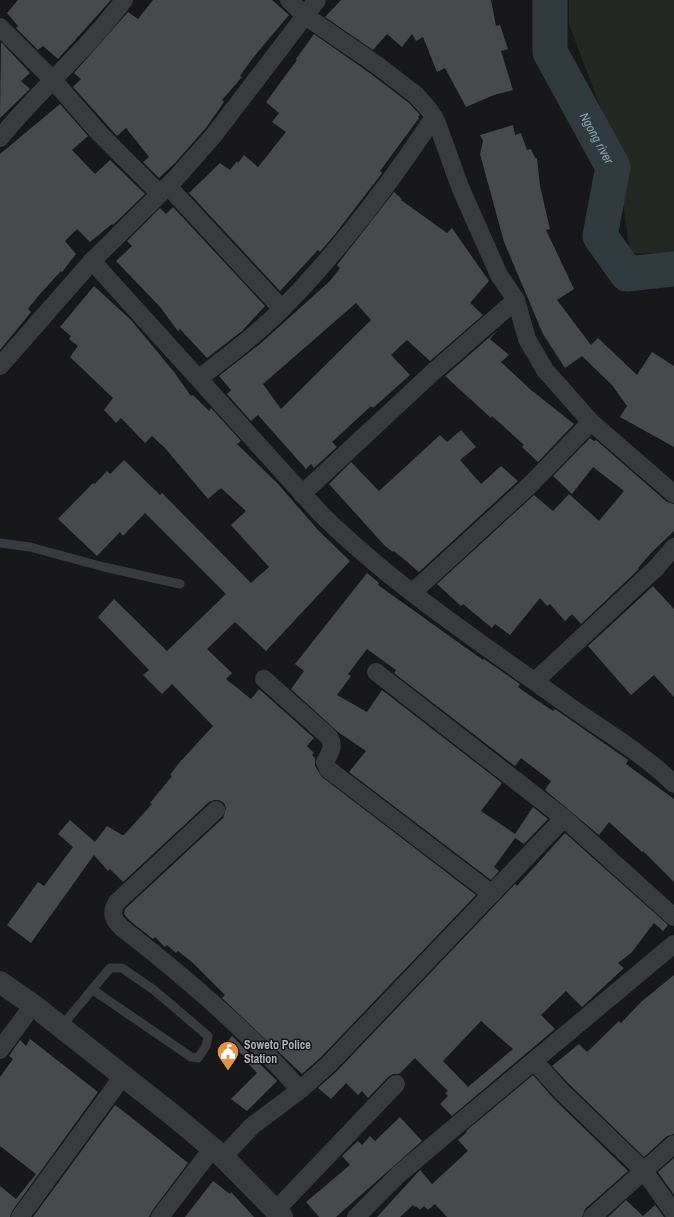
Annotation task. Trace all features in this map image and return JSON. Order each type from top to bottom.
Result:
[{"type":"street","points":[[0,138],[89,43],[124,0]]},
{"type":"street","points":[[289,0],[304,15],[377,65],[416,95],[434,117],[460,187],[499,275],[516,300],[527,339],[535,354],[549,374],[590,422],[674,494]]},
{"type":"street","points":[[0,366],[92,261],[164,190],[214,135],[304,15],[317,0]]},
{"type":"street","points":[[0,27],[53,80],[95,129],[164,190],[282,309]]},
{"type":"street","points":[[199,378],[243,344],[282,309],[329,259],[366,214],[398,171],[434,117]]},
{"type":"street","points":[[92,261],[302,494],[354,546],[413,592],[535,681],[671,776]]},
{"type":"street","points":[[302,494],[432,373],[516,300]]},
{"type":"street","points":[[413,592],[533,482],[590,422]]},
{"type":"street","points":[[535,681],[588,634],[656,568],[674,547]]},
{"type":"street","points":[[376,672],[564,818],[674,917]]},
{"type":"street","points":[[264,679],[329,737],[332,743],[332,749],[325,762],[328,769],[492,894]]},
{"type":"street","points":[[216,810],[117,902],[113,908],[112,915],[115,922],[186,980],[268,1056],[300,1090]]},
{"type":"street","points":[[160,1217],[217,1153],[300,1090],[329,1064],[564,818]]},
{"type":"street","points":[[356,1217],[399,1174],[674,944]]},
{"type":"street","points":[[0,982],[33,1005],[174,1116],[217,1153],[279,1214],[396,1084]]},
{"type":"street","points":[[0,1050],[33,1005]]},
{"type":"street","points":[[534,1061],[561,1092],[644,1171],[674,1213]]},
{"type":"street","points":[[20,1217],[123,1076]]},
{"type":"street","points":[[592,1217],[674,1144]]},
{"type":"lane","points":[[0,543],[30,547],[104,567],[180,584]]},
{"type":"lane","points":[[61,1027],[110,968],[122,968],[154,990],[208,1036],[206,1046],[198,1058],[191,1058],[93,990]]},
{"type":"shaded area","points":[[569,0],[674,0],[674,254],[630,253],[615,146],[569,24]]},
{"type":"building","points":[[18,0],[111,0],[58,59],[43,46],[38,50],[16,28],[18,26],[7,13]]},
{"type":"building","points":[[153,0],[272,0],[289,15],[252,59],[240,76],[242,77],[222,100],[224,102],[205,129],[175,163],[159,178],[143,162],[149,157],[126,128],[117,136],[73,87],[81,79],[74,73],[128,12],[138,19]]},
{"type":"building","points":[[341,0],[491,0],[496,26],[500,25],[508,49],[501,51],[513,90],[494,95],[466,107],[445,68],[437,72],[423,37],[416,41],[412,34],[402,47],[387,34],[373,50],[325,17]]},
{"type":"building","points":[[314,34],[409,103],[420,115],[380,171],[382,173],[336,233],[320,252],[318,250],[280,291],[189,193],[220,163],[230,170],[244,155],[258,167],[286,132],[272,122],[279,113],[266,102]]},
{"type":"building","points":[[1,42],[30,73],[21,81],[30,89],[0,118]]},
{"type":"building","points":[[60,104],[88,136],[72,150],[95,174],[110,160],[145,194],[113,225],[112,224],[90,242],[77,229],[65,241],[76,254],[62,272],[61,271],[39,295],[28,309],[31,312],[0,350],[0,154]]},
{"type":"building","points":[[513,125],[515,135],[521,133],[527,150],[531,149],[535,158],[537,158],[540,186],[550,229],[546,230],[574,289],[557,300],[591,345],[598,338],[637,375],[652,352],[674,366],[674,447],[620,417],[627,406],[612,385],[582,356],[565,368],[543,334],[504,242],[480,154],[483,141],[480,135]]},
{"type":"building","points":[[394,192],[402,199],[401,200],[447,233],[452,228],[489,281],[470,303],[483,315],[430,361],[407,340],[391,355],[410,375],[373,408],[371,406],[332,442],[337,447],[314,468],[311,464],[306,469],[258,415],[251,421],[227,394],[231,390],[219,376],[260,344],[330,281],[340,268],[337,265]],"holes":[[[356,303],[371,320],[281,409],[263,384]]]},
{"type":"building","points":[[173,207],[265,306],[242,331],[207,358],[180,329],[178,331],[160,307],[116,261],[132,246],[127,241],[160,208],[166,214]]},
{"type":"building","points":[[94,286],[131,320],[174,372],[191,396],[193,395],[209,411],[211,408],[241,441],[237,444],[278,484],[318,530],[350,561],[266,651],[235,622],[207,649],[232,673],[226,679],[251,699],[259,689],[314,738],[307,746],[314,753],[312,755],[315,758],[315,766],[322,777],[476,895],[322,1056],[302,1074],[222,998],[225,995],[193,963],[178,951],[176,953],[167,945],[165,947],[155,937],[153,939],[129,920],[124,914],[125,909],[223,818],[226,808],[224,803],[219,800],[209,802],[123,882],[110,869],[108,871],[94,855],[31,943],[7,925],[38,882],[44,886],[73,847],[58,834],[70,820],[95,842],[107,826],[124,835],[152,804],[150,803],[172,776],[170,775],[179,763],[213,726],[172,684],[162,694],[143,675],[149,670],[98,617],[114,599],[167,651],[226,594],[145,513],[123,536],[120,532],[97,556],[58,519],[93,483],[95,484],[107,471],[110,474],[124,460],[160,495],[162,493],[251,583],[269,567],[231,525],[246,511],[221,488],[208,499],[165,448],[152,436],[145,443],[121,418],[116,423],[104,410],[113,398],[70,357],[78,346],[69,339],[71,336],[60,327]]},
{"type":"building","points":[[498,330],[490,339],[509,355],[501,362],[531,390],[574,424],[538,462],[522,447],[524,445],[492,416],[491,418],[445,376]]},
{"type":"building","points":[[461,430],[476,447],[460,460],[481,484],[501,466],[518,481],[419,572],[394,551],[393,552],[385,546],[329,484],[351,462],[379,491],[440,435],[447,442]]},
{"type":"building","points":[[590,438],[594,441],[596,440],[667,502],[674,504],[674,531],[652,552],[638,568],[639,569],[581,624],[572,614],[565,621],[550,604],[547,606],[540,598],[510,635],[495,624],[492,628],[463,604],[461,606],[437,584],[534,495],[553,511],[569,494],[599,521],[624,491],[593,467],[572,494],[553,476]]},
{"type":"building","points":[[367,573],[379,583],[378,585],[483,660],[484,659],[520,684],[518,687],[553,711],[555,709],[628,760],[626,764],[674,799],[674,882],[643,851],[642,852],[609,822],[599,835],[545,790],[551,781],[521,758],[515,766],[394,673],[396,670],[367,649],[348,674],[351,676],[337,695],[367,712],[382,690],[502,783],[481,811],[515,834],[533,807],[548,819],[524,844],[515,838],[494,867],[499,871],[491,880],[349,772],[366,751],[338,732],[291,689],[304,671],[295,664]]},
{"type":"building","points":[[653,586],[674,609],[674,697],[654,675],[631,695],[588,646]]},
{"type":"building","points":[[565,833],[668,925],[663,931],[654,923],[631,953],[618,963],[624,968],[582,1007],[566,991],[541,1015],[555,1029],[452,1116],[440,1104],[448,1096],[445,1093],[448,1091],[415,1058],[399,1074],[393,1074],[388,1077],[368,1098],[362,1091],[358,1095],[346,1083],[331,1099],[318,1088],[337,1071],[515,884],[517,886]],"holes":[[[481,1021],[513,1049],[468,1087],[443,1061]]]},
{"type":"building","points":[[674,975],[674,1134],[667,1136],[644,1157],[552,1066],[579,1044],[587,1052],[619,1021],[621,1023],[641,1002]]},
{"type":"building","points":[[232,1036],[277,1081],[247,1111],[231,1099],[257,1073],[246,1061],[244,1056],[232,1047],[228,1041]]},
{"type":"building","points":[[30,1039],[98,1092],[12,1211],[10,1217],[0,1217],[0,1186],[16,1199],[36,1174],[0,1146],[0,1077],[13,1059],[9,1056],[20,1040],[26,1046]]},
{"type":"building","points":[[533,1075],[554,1099],[628,1171],[585,1209],[582,1217],[447,1217],[435,1204],[428,1210],[424,1206],[420,1210],[413,1205],[400,1217],[377,1217],[420,1170],[432,1184],[468,1151],[458,1140],[467,1132],[466,1131]]},
{"type":"building","points":[[115,1105],[188,1163],[149,1217],[33,1217]]},
{"type":"building","points":[[400,1117],[422,1141],[336,1217],[319,1217],[306,1202],[350,1165],[342,1156],[358,1141],[362,1145],[370,1136],[375,1141]]},
{"type":"building","points":[[674,1158],[674,1195],[658,1172]]},
{"type":"building","points":[[213,1181],[230,1194],[231,1192],[254,1217],[185,1217]]},
{"type":"building","points":[[626,1200],[643,1216],[655,1205],[664,1217],[608,1217]]},
{"type":"waterway","name":"Ngong river","points":[[550,0],[550,52],[613,167],[600,236],[627,274],[674,269]]},
{"type":"place","name":"Soweto Police Station","points":[[228,1072]]}]
